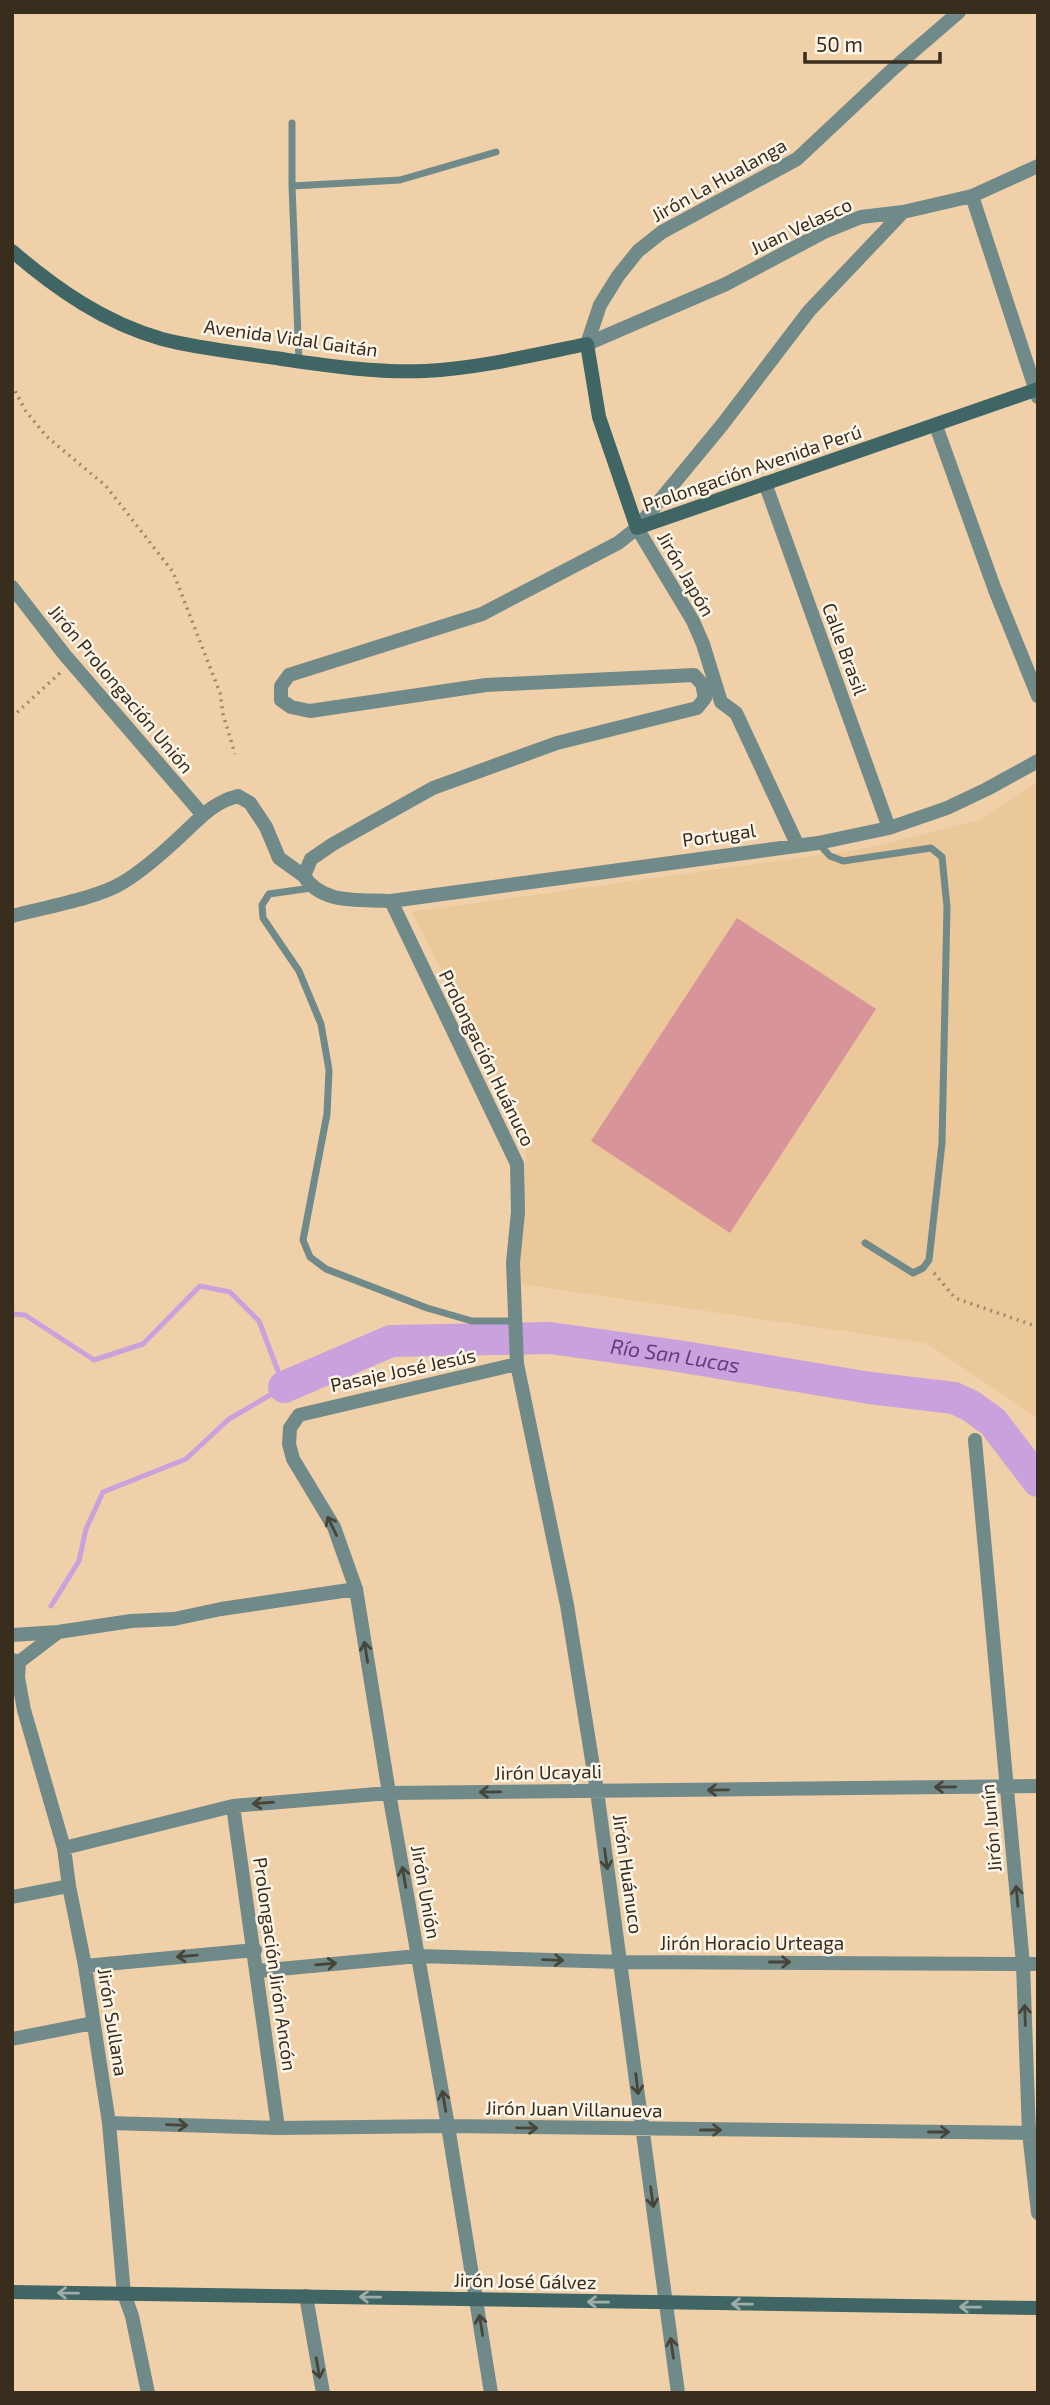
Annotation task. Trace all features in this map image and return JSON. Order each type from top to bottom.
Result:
[{"type":"street","name":"Jirón La Hualanga","points":[[587,344],[600,305],[638,251],[662,232],[797,159],[894,68],[959,12]]},
{"type":"street","name":"Juan Velasco","points":[[587,344],[726,284],[824,232],[861,217],[903,212],[972,196],[1038,166]]},
{"type":"street","points":[[972,196],[1037,392]]},
{"type":"street","points":[[636,528],[722,425],[809,311],[903,212]]},
{"type":"street","name":"Avenida Vidal Gaitán","points":[[12,251],[64,293],[104,316],[150,334],[354,370],[424,371],[496,364],[587,344]]},
{"type":"street","name":"Jirón Japón","points":[[587,344],[599,417],[636,528],[692,621],[703,644],[721,702],[736,713],[797,844]]},
{"type":"street","name":"Prolongación Avenida Perú","points":[[705,698],[702,684],[694,675],[486,685],[310,711],[292,707],[281,700],[281,686],[289,675],[482,614],[618,543],[636,528],[1037,392]]},
{"type":"street","points":[[936,426],[995,590],[1038,696]]},
{"type":"street","name":"Calle Brasil","points":[[765,483],[889,828]]},
{"type":"street","name":"Jirón Prolongación Unión","points":[[12,587],[72,662],[202,814]]},
{"type":"street","points":[[308,882],[311,859],[433,788],[557,743],[696,708],[705,698],[721,702]]},
{"type":"street","name":"Portugal","points":[[308,882],[332,898],[391,901],[818,843],[889,828],[947,808],[1038,761]]},
{"type":"street","points":[[12,916],[119,885],[186,832],[202,814],[223,800],[238,796],[250,803],[266,827],[279,858],[308,882]]},
{"type":"street","name":"Prolongación Huánuco","points":[[391,901],[517,1164],[518,1212],[513,1263],[517,1359]]},
{"type":"street","name":"Pasaje José Jesús","points":[[299,1415],[517,1359]]},
{"type":"street","name":"Jirón Huánuco","points":[[517,1359],[567,1605],[597,1791],[678,2393]]},
{"type":"street","name":"Jirón Unión","points":[[299,1415],[290,1428],[289,1444],[293,1459],[334,1527],[356,1589],[491,2393]]},
{"type":"street","name":"Jirón Junín","points":[[975,1440],[1006,1786],[1030,1964],[1033,2133],[1038,2213]]},
{"type":"street","points":[[12,1635],[58,1632],[131,1621],[174,1619],[356,1589]]},
{"type":"street","name":"Jirón Sullana","points":[[58,1632],[15,1661],[24,1710],[64,1848],[109,2123],[124,2294],[132,2316],[148,2393]]},
{"type":"street","name":"Jirón Ucayali","points":[[64,1848],[233,1806],[389,1793],[1038,1786]]},
{"type":"street","name":"Prolongación Jirón Ancón","points":[[233,1806],[278,2128]]},
{"type":"street","points":[[12,1897],[69,1886]]},
{"type":"street","points":[[85,1966],[255,1950]]},
{"type":"street","name":"Jirón Horacio Urteaga","points":[[258,1971],[418,1956],[621,1962],[1030,1964]]},
{"type":"street","points":[[12,2039],[93,2022]]},
{"type":"street","name":"Jirón Juan Villanueva","points":[[109,2123],[278,2128],[448,2126],[1033,2133]]},
{"type":"street","name":"Jirón José Gálvez","points":[[12,2292],[1038,2308]]},
{"type":"street","points":[[306,2295],[323,2393]]},
{"type":"lane","points":[[292,123],[299,361]]},
{"type":"lane","points":[[292,186],[400,180],[496,152]]},
{"type":"lane","points":[[818,843],[830,856],[843,862],[931,848],[942,858],[947,906],[942,1143],[929,1260],[923,1268],[913,1273],[865,1242]]},
{"type":"lane","points":[[308,882],[269,894],[262,905],[263,918],[299,971],[321,1024],[329,1070],[327,1114],[303,1240],[310,1257],[326,1269],[427,1308],[472,1321],[514,1326]]},
{"type":"path","points":[[12,385],[25,410],[46,436],[106,486],[173,572],[220,693],[223,714],[235,754]]},
{"type":"path","points":[[12,717],[72,662]]},
{"type":"path","points":[[929,1260],[935,1277],[955,1298],[1038,1327]]},
{"type":"shaded area","points":[[1038,782],[1038,1418],[926,1343],[519,1284],[527,1135],[412,912],[869,848],[982,819]]},
{"type":"shaded area","points":[[737,918],[876,1009],[730,1233],[591,1141]]},
{"type":"waterway","points":[[12,1314],[25,1315],[94,1360],[143,1344],[200,1286],[230,1292],[259,1321],[284,1387],[229,1419],[186,1459],[103,1492],[86,1529],[79,1561],[51,1606]]},
{"type":"waterway","name":"Río San Lucas","points":[[284,1387],[391,1341],[550,1338],[870,1388],[954,1398],[993,1422],[1038,1481]]}]
